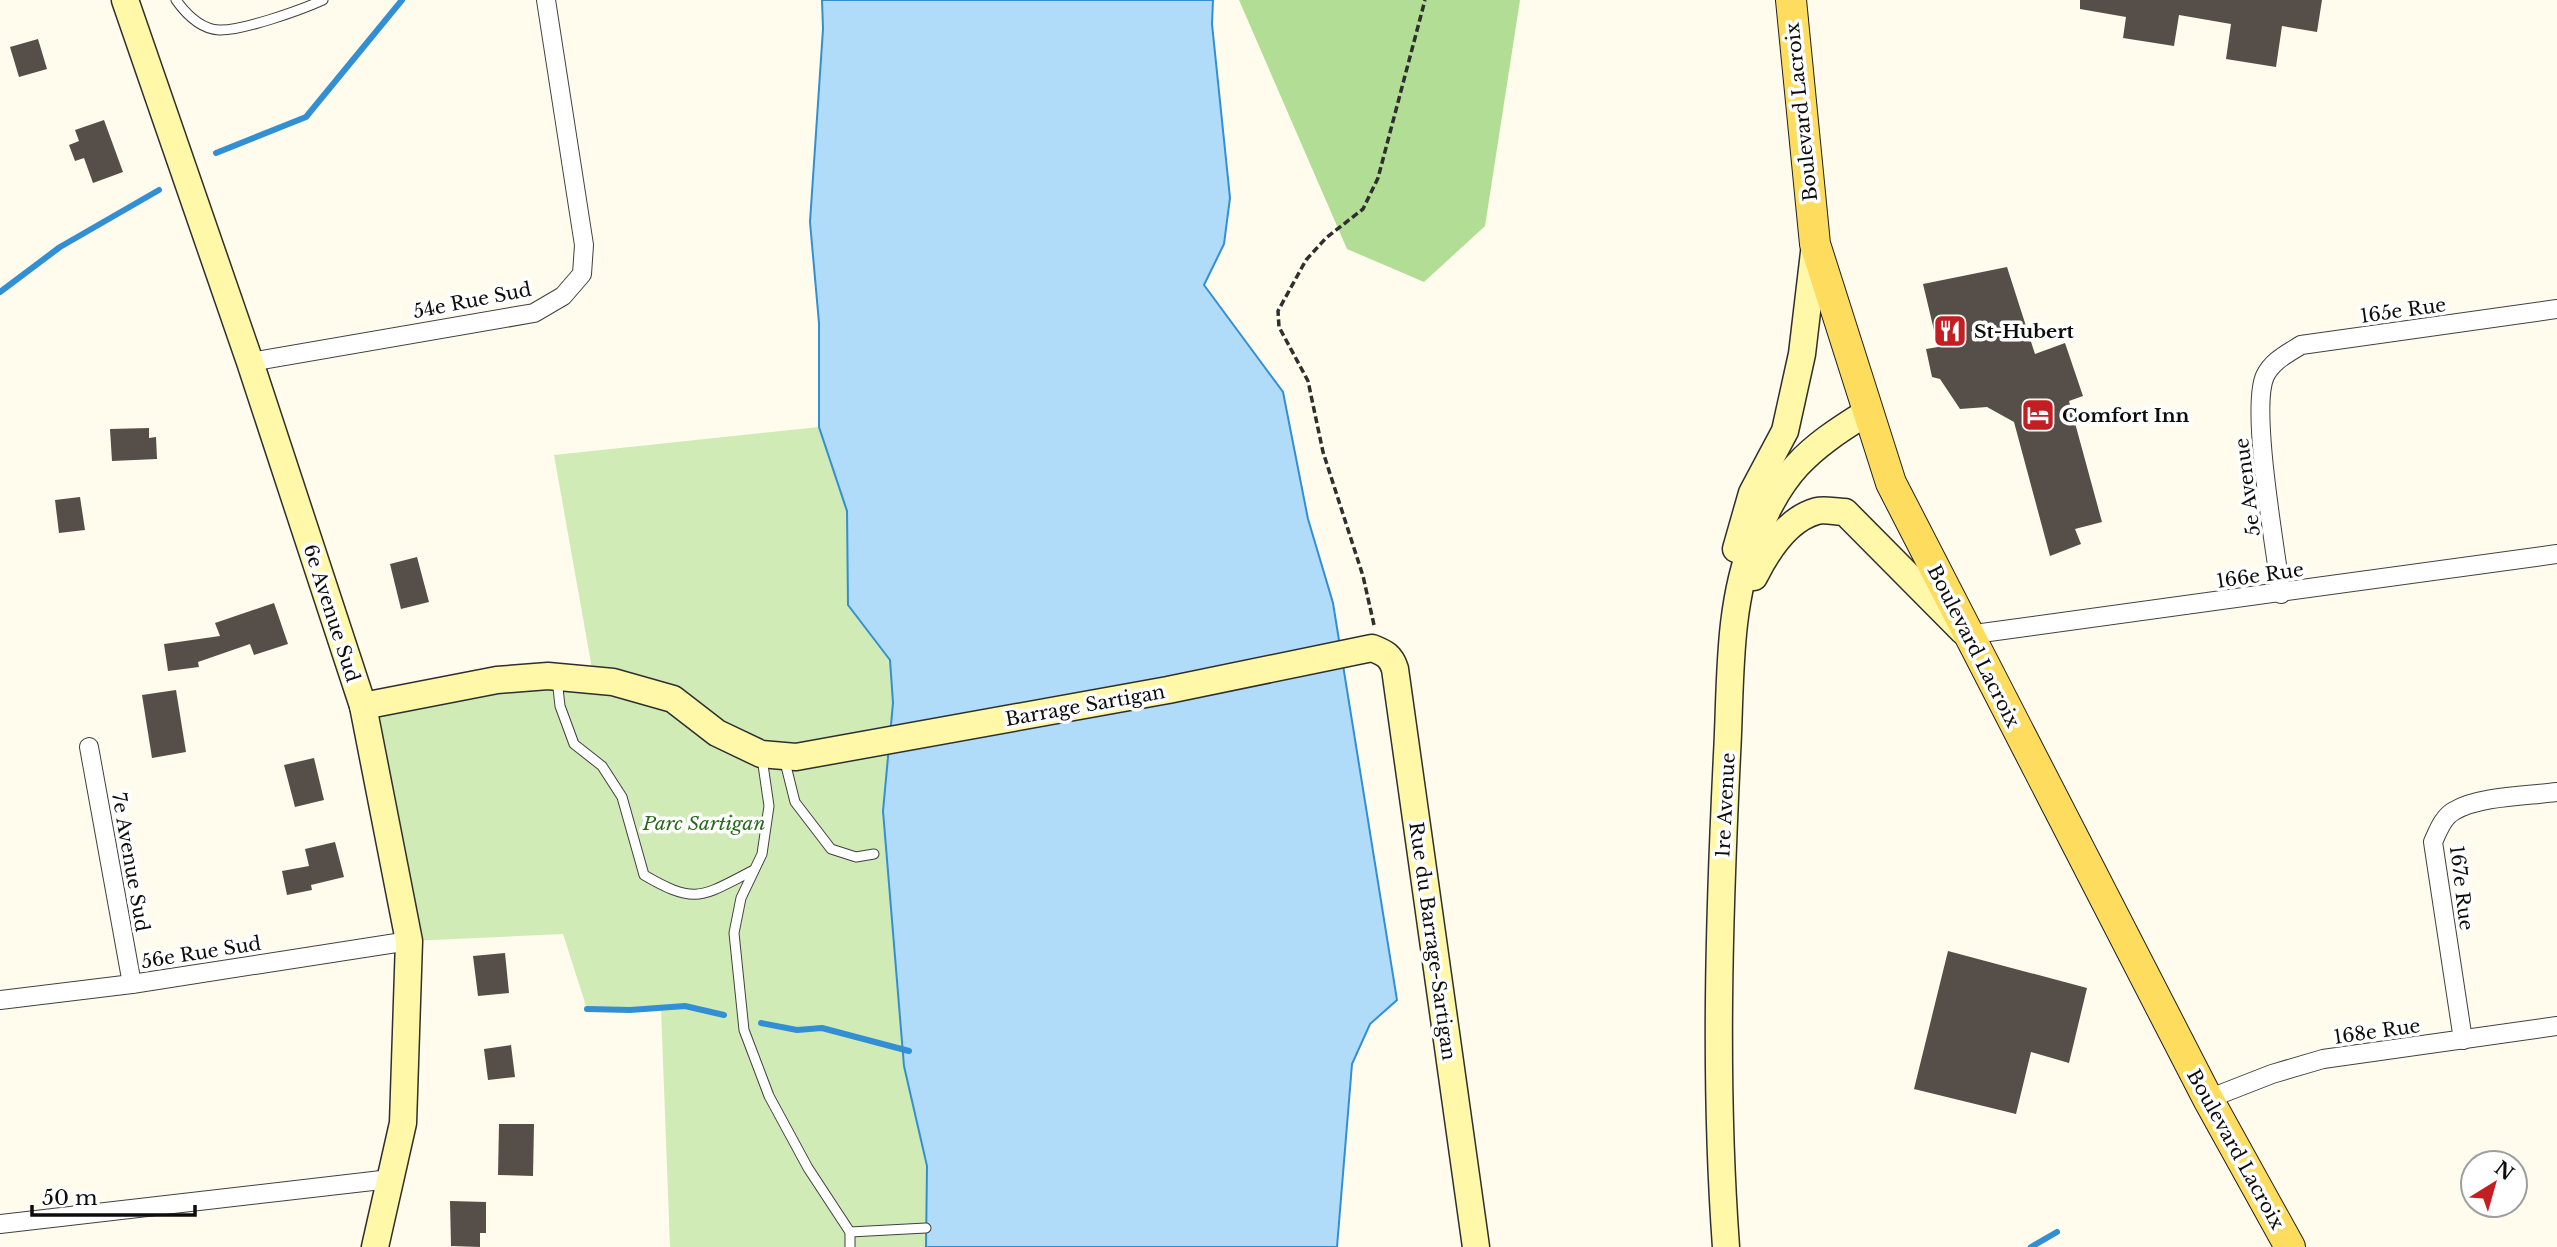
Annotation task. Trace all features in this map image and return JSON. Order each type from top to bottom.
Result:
[{"type":"main road","name":"6e Avenue Sud","points":[[125,0],[250,362],[363,706],[409,941],[403,1123],[375,1247]]},
{"type":"main road","name":"Boulevard Lacroix","points":[[1791,0],[1815,244],[1866,413],[1891,483],[2208,1100],[2290,1247]]},
{"type":"main road","points":[[1734,617],[1733,557],[1752,493],[1785,431],[1802,354],[1815,244]]},
{"type":"main road","name":"1re Avenue","points":[[1726,1247],[1719,1097],[1721,877],[1734,617],[1753,542],[1778,488],[1799,459],[1866,413]]},
{"type":"main road","points":[[1734,617],[1766,552],[1798,518],[1820,510],[1845,512],[1968,635]]},
{"type":"main road","name":"Barrage Sartigan","points":[[780,756],[1168,690],[1376,650]]},
{"type":"main road","name":"Rue du Barrage-Sartigan","points":[[1376,650],[1392,658],[1395,669],[1476,1247]]},
{"type":"main road","points":[[363,706],[498,680],[557,677],[613,682],[673,699],[717,733],[780,756]]},
{"type":"street","name":"54e Rue Sud","points":[[250,362],[534,313],[563,296],[583,274],[584,245],[546,0]]},
{"type":"street","name":"165e Rue","points":[[2266,375],[2278,359],[2301,345],[2557,309]]},
{"type":"street","name":"5e Avenue","points":[[2266,375],[2260,393],[2260,414],[2281,594]]},
{"type":"street","name":"166e Rue","points":[[1968,635],[2557,554]]},
{"type":"street","name":"7e Avenue Sud","points":[[89,747],[132,984]]},
{"type":"street","name":"167e Rue","points":[[2463,1040],[2433,842],[2440,825],[2453,811],[2473,803],[2557,792]]},
{"type":"street","name":"56e Rue Sud","points":[[0,1000],[132,984],[409,941]]},
{"type":"street","name":"168e Rue","points":[[2208,1100],[2272,1074],[2323,1059],[2557,1026]]},
{"type":"street","points":[[0,1224],[390,1179]]},
{"type":"lane","points":[[176,0],[194,22],[219,30],[293,12],[323,0]]},
{"type":"lane","points":[[557,677],[560,706],[574,744],[603,766],[622,797],[644,875],[677,894],[707,893],[755,869]]},
{"type":"lane","points":[[780,756],[795,802],[831,849],[856,857],[874,854]]},
{"type":"lane","points":[[780,756],[762,854],[741,898],[734,933],[744,1030],[769,1096],[808,1168],[850,1231],[850,1247]]},
{"type":"lane","points":[[850,1231],[926,1228]]},
{"type":"path","points":[[1376,650],[1363,576],[1323,452],[1308,382],[1279,327],[1278,311],[1306,260],[1326,238],[1363,209],[1378,178],[1425,0]]},
{"type":"green space","points":[[1239,0],[1520,0],[1485,226],[1424,282],[1347,249]]},
{"type":"green space","name":"Parc Sartigan","points":[[819,427],[847,511],[848,605],[890,660],[893,703],[883,811],[903,1049],[927,1166],[926,1247],[670,1247],[661,1008],[587,1009],[563,934],[409,941],[363,706],[594,680],[554,455]]},
{"type":"water","points":[[822,0],[1213,0],[1212,24],[1230,198],[1224,244],[1204,285],[1283,392],[1308,519],[1333,603],[1397,1000],[1370,1024],[1352,1064],[1337,1247],[926,1247],[927,1166],[904,1066],[883,811],[893,703],[890,660],[848,605],[847,511],[819,427],[819,323],[810,222],[823,29]]},
{"type":"building","points":[[2080,0],[2322,0],[2317,32],[2282,26],[2276,67],[2226,59],[2231,24],[2179,15],[2174,46],[2123,38],[2126,17],[2080,9]]},
{"type":"building","points":[[38,39],[47,69],[19,77],[10,47]]},
{"type":"building","points":[[104,120],[123,172],[93,183],[84,158],[75,161],[69,145],[79,141],[75,130]]},
{"type":"building","name":"Comfort Inn","points":[[2007,267],[2035,354],[2065,343],[2083,396],[2069,401],[2102,522],[2075,529],[2081,544],[2050,556],[2014,422],[1987,407],[1960,409],[1940,379],[1932,377],[1926,349],[1938,347],[1923,284]]},
{"type":"building","points":[[149,428],[149,438],[156,437],[157,459],[112,461],[110,429]]},
{"type":"building","points":[[80,497],[85,530],[59,533],[55,500]]},
{"type":"building","points":[[417,557],[429,602],[401,609],[390,564]]},
{"type":"building","points":[[274,603],[288,644],[254,655],[250,644],[198,662],[199,667],[168,671],[164,644],[220,636],[215,623]]},
{"type":"building","points":[[176,690],[186,752],[152,758],[142,695]]},
{"type":"building","points":[[314,758],[324,800],[295,807],[284,765]]},
{"type":"building","points":[[335,842],[344,877],[311,885],[312,890],[287,895],[282,871],[309,866],[305,849]]},
{"type":"building","points":[[1948,951],[2087,988],[2069,1063],[2031,1052],[2016,1114],[1914,1089]]},
{"type":"building","points":[[505,953],[509,993],[478,996],[473,956]]},
{"type":"building","points":[[511,1045],[515,1077],[488,1080],[484,1049]]},
{"type":"building","points":[[499,1124],[534,1124],[533,1176],[498,1175]]},
{"type":"building","points":[[450,1201],[486,1202],[486,1233],[480,1233],[480,1247],[451,1246]]},
{"type":"waterway","points":[[216,153],[306,117],[402,0]]},
{"type":"waterway","points":[[0,292],[60,247],[159,190]]},
{"type":"waterway","points":[[587,1009],[630,1010],[685,1006],[724,1015]]},
{"type":"waterway","points":[[761,1023],[797,1030],[822,1028],[909,1051]]},
{"type":"waterway","points":[[2031,1247],[2057,1232]]},
{"type":"place","name":"St-Hubert","points":[[1950,331]]},
{"type":"place","name":"Comfort Inn","points":[[2038,415]]}]
